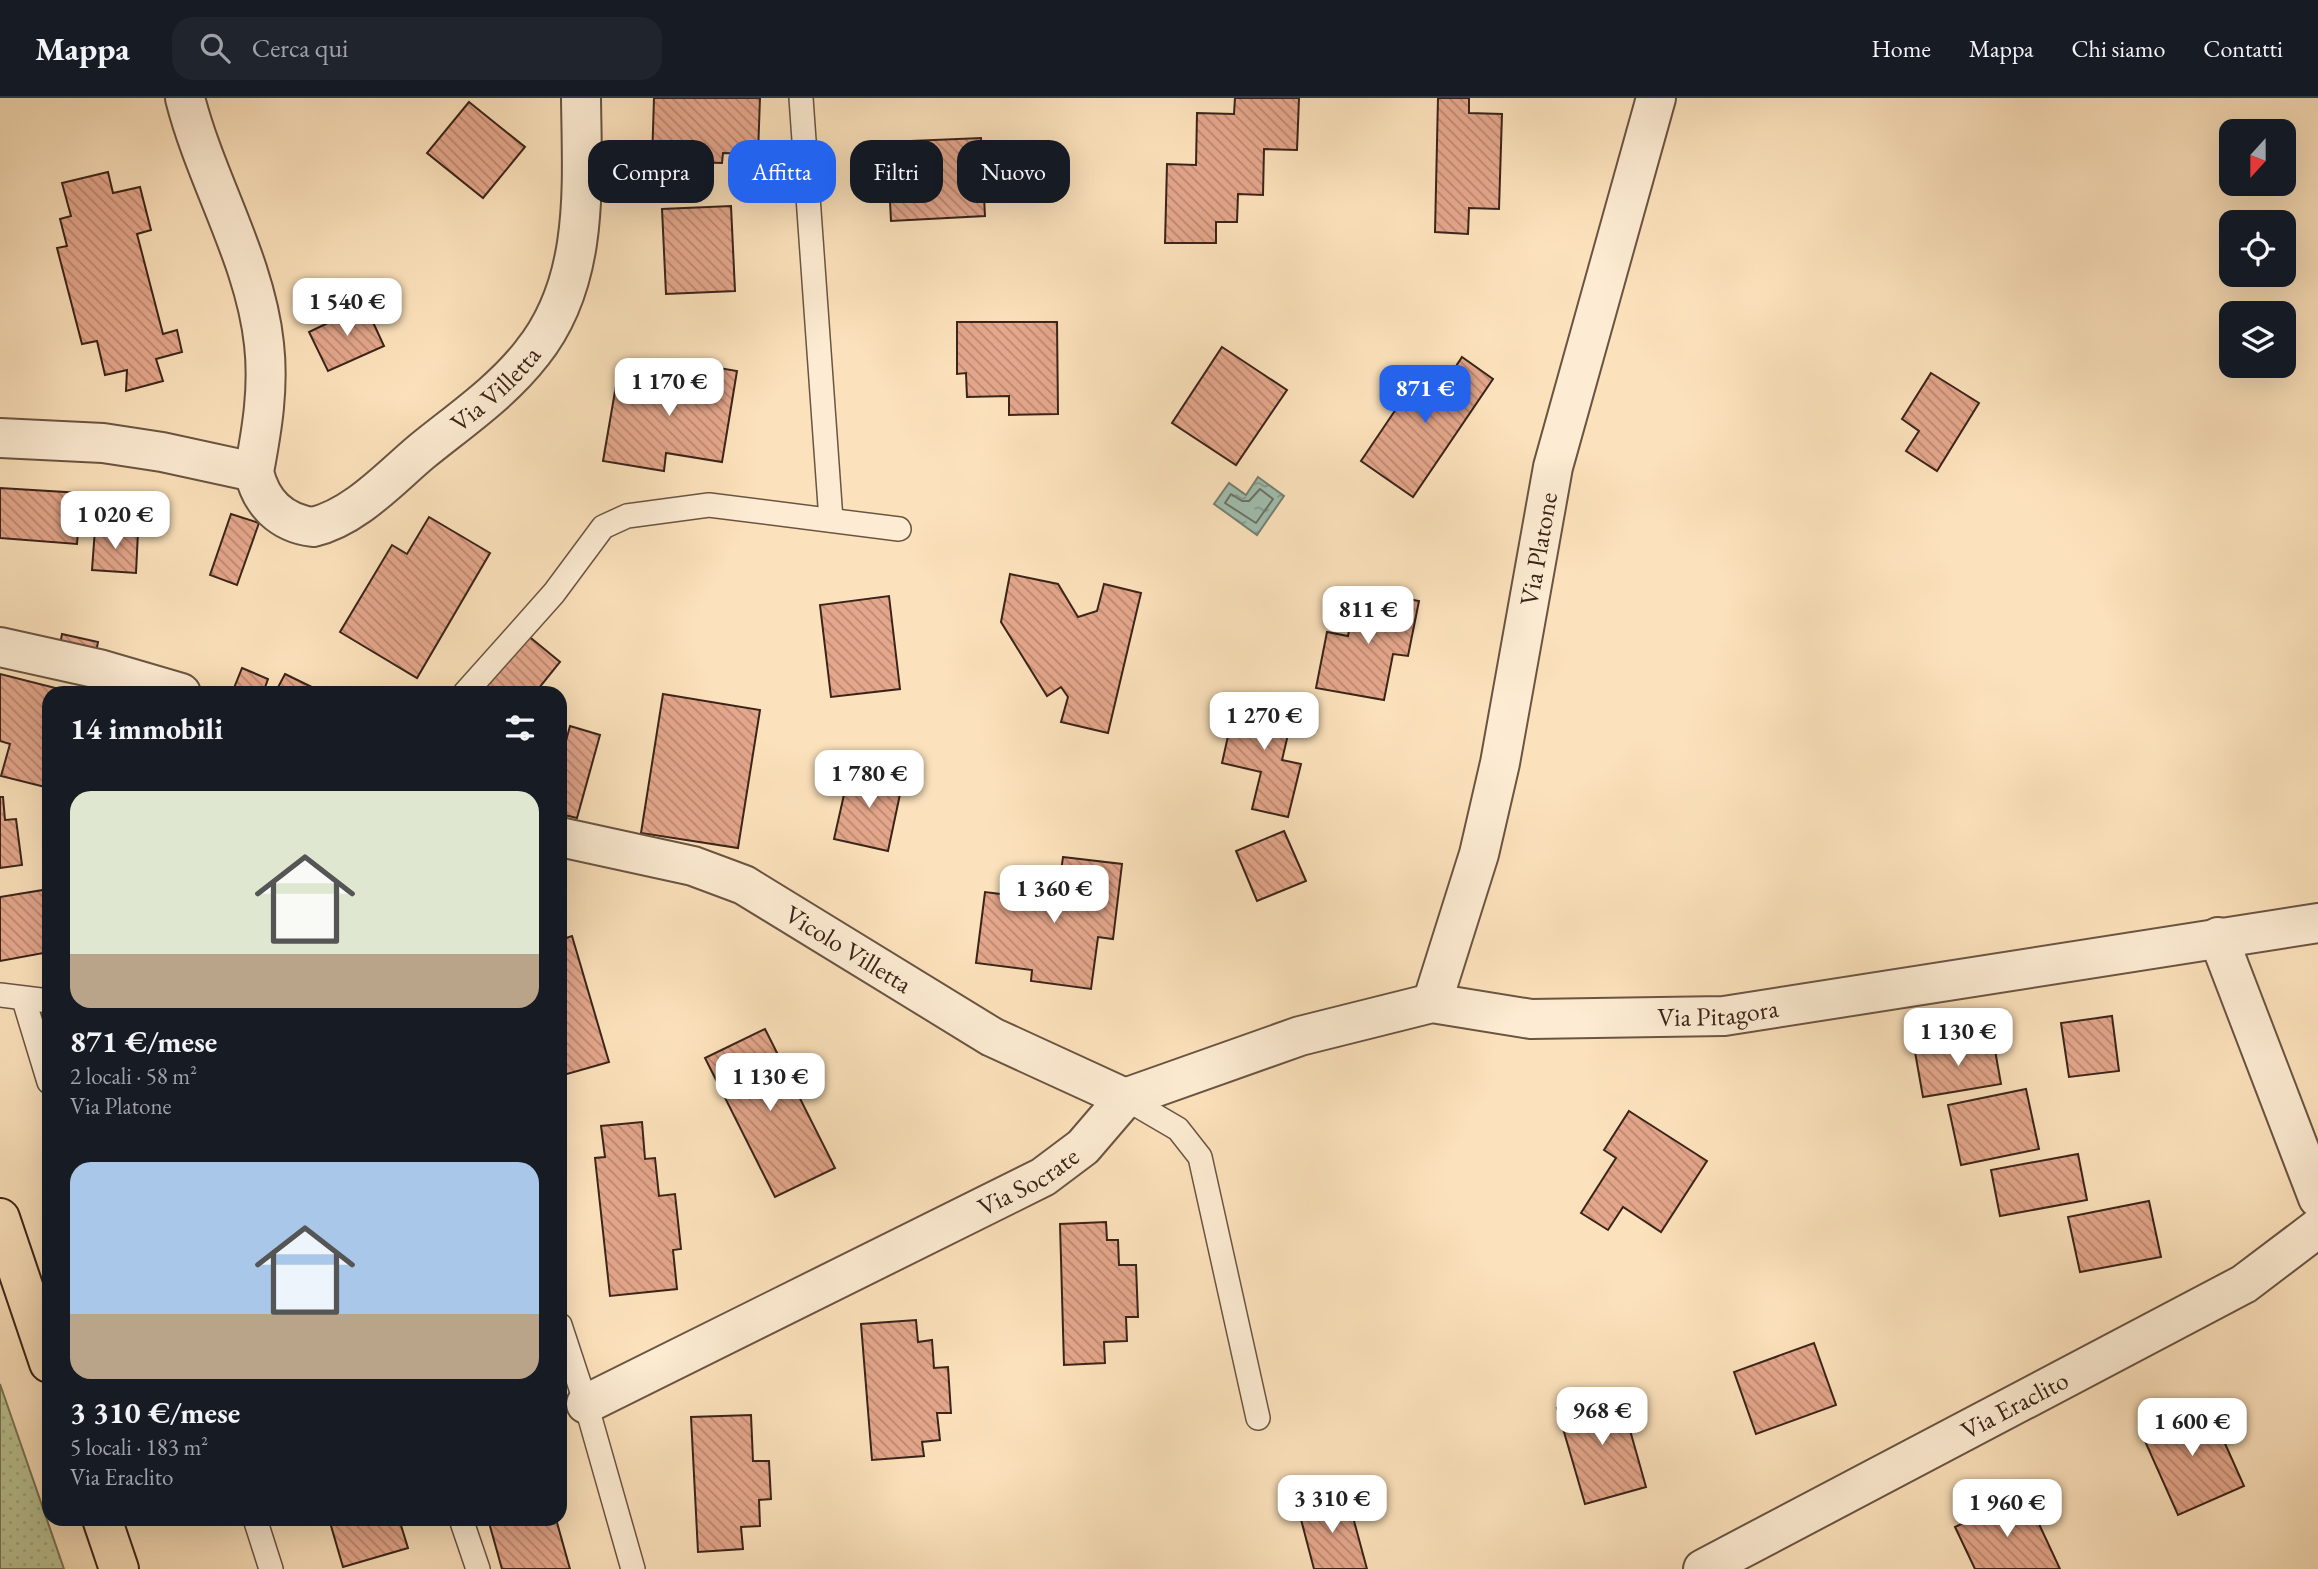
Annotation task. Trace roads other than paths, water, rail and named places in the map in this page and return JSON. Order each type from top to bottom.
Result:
[{"type":"main road","points":[[0,1218],[42,1342]]},
{"type":"main road","points":[[104,1526],[119,1569]]},
{"type":"street","points":[[0,438],[103,443],[162,452],[254,472],[266,386],[264,341],[257,303],[185,98]]},
{"type":"street","name":"Via Villetta","points":[[254,472],[262,498],[281,517],[313,527],[337,518],[354,508],[500,387],[531,355],[553,322],[578,247],[582,199],[581,98]]},
{"type":"street","name":"Via Platone","points":[[1432,1003],[1479,855],[1500,762],[1553,467],[1656,98]]},
{"type":"street","points":[[0,647],[99,669],[157,686]]},
{"type":"street","name":"Vicolo Villetta","points":[[567,839],[693,866],[744,885],[992,1037],[1125,1098]]},
{"type":"street","name":"Via Pitagora","points":[[1125,1098],[1300,1036],[1432,1003],[1531,1019],[1724,1016],[2318,923]]},
{"type":"street","points":[[2218,937],[2318,1198]]},
{"type":"street","name":"Via Socrate","points":[[586,1404],[1043,1177],[1083,1147],[1125,1098]]},
{"type":"street","name":"Via Eraclito","points":[[1703,1569],[2236,1289],[2269,1268],[2318,1228]]},
{"type":"lane","points":[[801,98],[831,520]]},
{"type":"lane","points":[[471,686],[555,593],[603,527],[627,516],[709,505],[899,529]]},
{"type":"lane","points":[[0,995],[42,1001]]},
{"type":"lane","points":[[24,1000],[42,1059]]},
{"type":"lane","points":[[1125,1098],[1178,1129],[1200,1157],[1258,1418]]},
{"type":"lane","points":[[567,1346],[633,1569]]},
{"type":"lane","points":[[257,1526],[271,1569]]},
{"type":"lane","points":[[463,1526],[478,1569]]},
{"type":"water","points":[[1258,477],[1284,496],[1257,535],[1214,504],[1229,483],[1246,495]]}]
